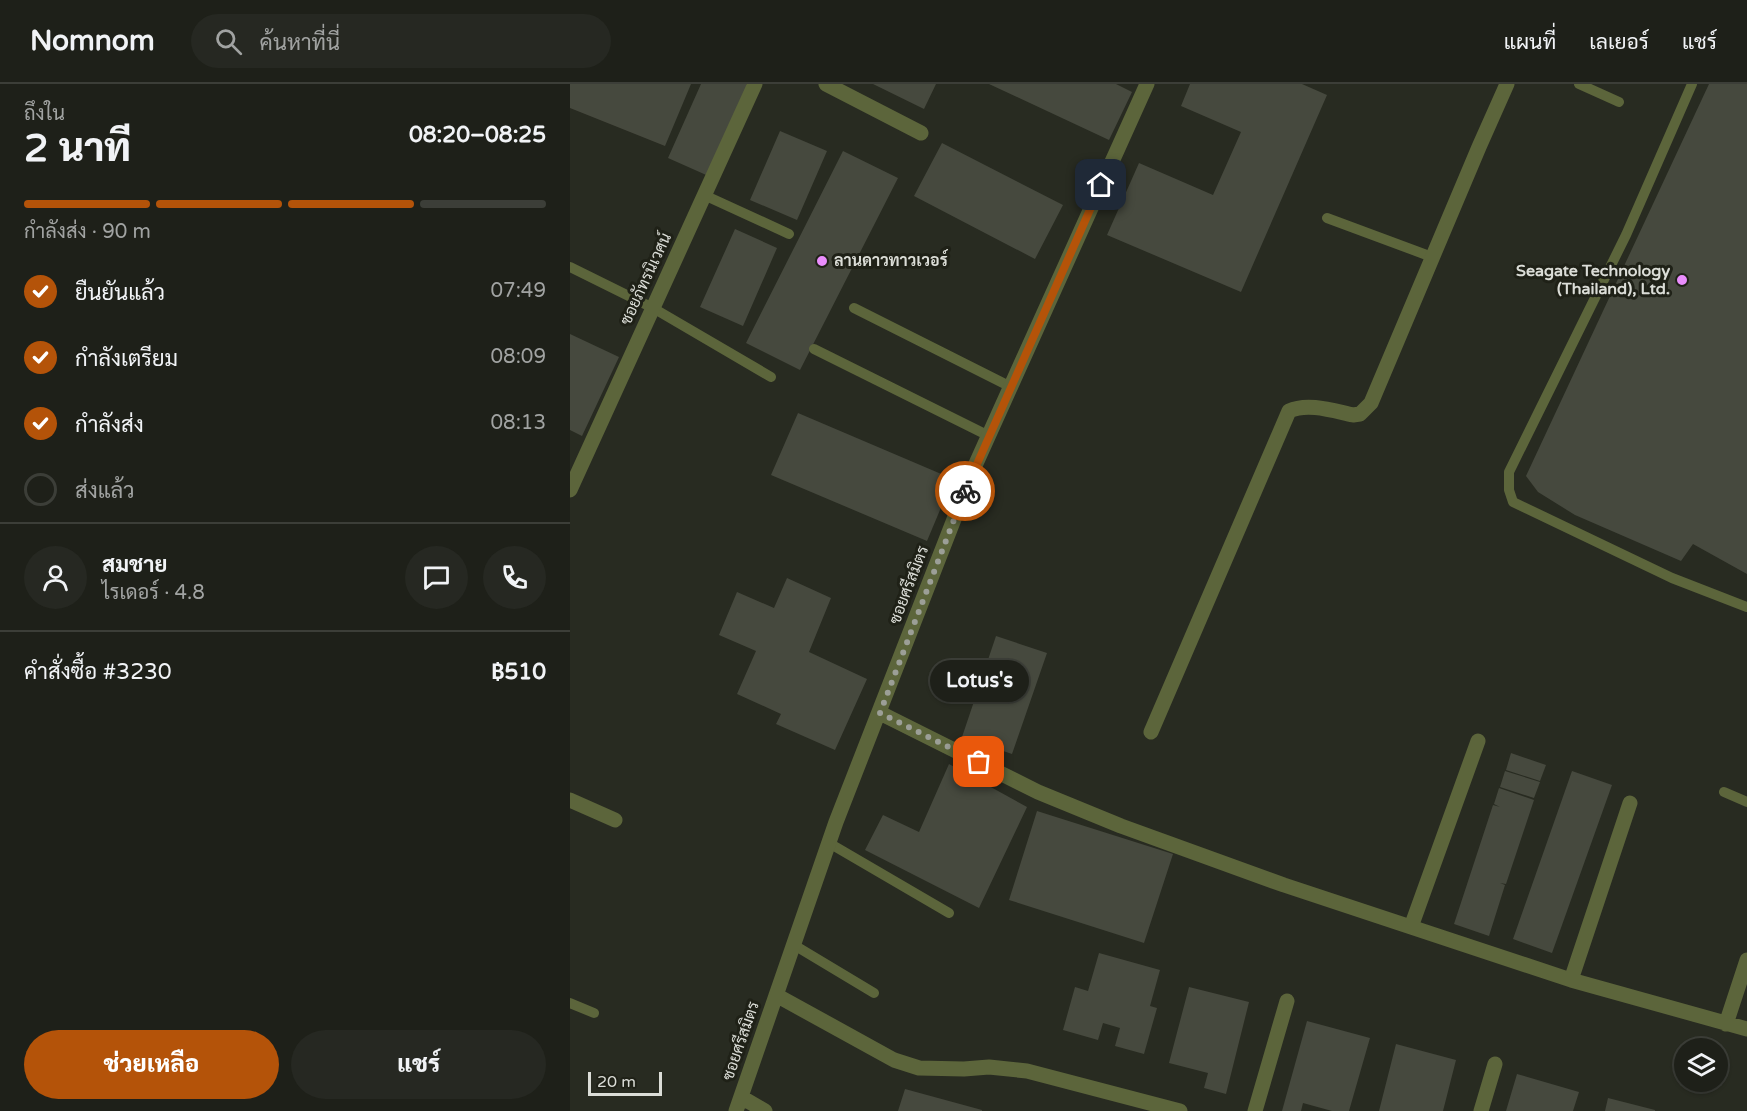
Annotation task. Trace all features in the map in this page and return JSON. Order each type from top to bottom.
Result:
[{"type":"street","name":"ซอยภัทรนิเวศน์","points":[[570,490],[755,84]]},
{"type":"street","points":[[826,84],[921,133]]},
{"type":"street","name":"ซอยศรีสมิตร","points":[[738,1104],[829,843],[969,479],[1147,84]]},
{"type":"street","points":[[1151,732],[1290,411],[1297,407],[1309,407],[1353,415],[1360,414],[1371,403],[1507,84]]},
{"type":"street","points":[[880,713],[1038,792],[1121,826],[1284,885],[1571,980],[1747,1029]]},
{"type":"street","points":[[1411,927],[1478,741]]},
{"type":"street","points":[[570,800],[615,820]]},
{"type":"street","points":[[1571,980],[1630,803]]},
{"type":"street","points":[[1726,1024],[1747,960]]},
{"type":"street","points":[[776,995],[894,1060],[920,1068],[939,1070],[989,1067],[1027,1071],[1180,1111]]},
{"type":"street","points":[[1255,1111],[1287,1001]]},
{"type":"street","points":[[1481,1111],[1495,1064]]},
{"type":"street","points":[[738,1104],[765,1111]]},
{"type":"lane","points":[[1579,84],[1618,102]]},
{"type":"lane","points":[[1692,84],[1626,235],[1509,472],[1509,490],[1513,502],[1672,578],[1747,607]]},
{"type":"lane","points":[[704,195],[789,234]]},
{"type":"lane","points":[[1327,218],[1432,257]]},
{"type":"lane","points":[[570,267],[652,308],[771,377]]},
{"type":"lane","points":[[854,308],[1011,387]]},
{"type":"lane","points":[[814,350],[989,436]]},
{"type":"lane","points":[[1724,792],[1747,802]]},
{"type":"lane","points":[[829,843],[949,913]]},
{"type":"lane","points":[[794,945],[874,993]]},
{"type":"lane","points":[[570,1003],[594,1012]]},
{"type":"building","points":[[570,84],[691,84],[665,146],[570,108]]},
{"type":"building","points":[[701,84],[746,84],[753,87],[713,178],[668,158]]},
{"type":"building","points":[[873,84],[936,84],[924,109]]},
{"type":"building","points":[[989,84],[1116,84],[1132,92],[1109,140]]},
{"type":"building","points":[[1190,84],[1302,84],[1327,95],[1241,292],[1107,235],[1139,163],[1213,195],[1241,132],[1181,106]]},
{"type":"building","name":"Seagate Technology (Thailand), Ltd.","points":[[1709,84],[1747,84],[1747,574],[1693,544],[1681,561],[1575,515],[1538,492],[1526,476]]},
{"type":"building","points":[[780,131],[827,151],[797,220],[750,200]]},
{"type":"building","points":[[942,143],[1063,205],[1035,259],[914,196]]},
{"type":"building","name":"ลานดาวทาวเวอร์","points":[[843,151],[898,178],[800,370],[746,343]]},
{"type":"building","points":[[735,229],[777,248],[743,326],[700,307]]},
{"type":"building","points":[[570,334],[619,357],[582,436],[570,430]]},
{"type":"building","points":[[798,413],[953,479],[927,541],[771,475]]},
{"type":"building","points":[[787,578],[831,598],[809,652],[867,679],[835,750],[776,724],[781,714],[737,694],[756,651],[719,635],[737,592],[774,608]]},
{"type":"building","points":[[996,636],[1047,653],[1012,754],[962,737]]},
{"type":"building","points":[[1511,753],[1546,765],[1540,781],[1506,770]]},
{"type":"building","points":[[949,764],[1027,807],[979,908],[865,850],[883,815],[919,832]]},
{"type":"building","points":[[1505,771],[1540,782],[1534,798],[1500,787]]},
{"type":"building","points":[[1572,771],[1612,785],[1552,953],[1513,939]]},
{"type":"building","points":[[1499,788],[1534,800],[1506,884],[1500,883],[1505,885],[1489,936],[1454,924],[1493,805],[1500,807],[1494,804]]},
{"type":"building","points":[[1037,811],[1173,854],[1144,943],[1009,900]]},
{"type":"building","points":[[1099,953],[1160,970],[1150,1006],[1157,1008],[1144,1054],[1115,1046],[1120,1028],[1103,1023],[1098,1040],[1063,1030],[1075,987],[1088,991]]},
{"type":"building","points":[[1189,987],[1249,1002],[1226,1094],[1204,1088],[1208,1073],[1169,1063]]},
{"type":"building","points":[[1307,1021],[1370,1038],[1349,1111],[1332,1111],[1303,1103],[1301,1111],[1282,1111]]},
{"type":"building","points":[[1396,1044],[1456,1060],[1443,1111],[1379,1111]]},
{"type":"building","points":[[1517,1074],[1579,1092],[1573,1111],[1506,1111]]},
{"type":"building","points":[[905,1089],[982,1110],[982,1111],[898,1111]]},
{"type":"building","points":[[1608,1098],[1655,1110],[1655,1111],[1605,1111]]},
{"type":"way so far","points":[[965,491],[880,713],[979,762]]},
{"type":"place","name":"ลานดาวทาวเวอร์","points":[[822,261]]},
{"type":"place","name":"Seagate Technology (Thailand), Ltd.","points":[[1682,280]]},
{"type":"place","name":"Lotus's","points":[[979,762]]},
{"type":"route","points":[[965,491],[1101,185]]}]
